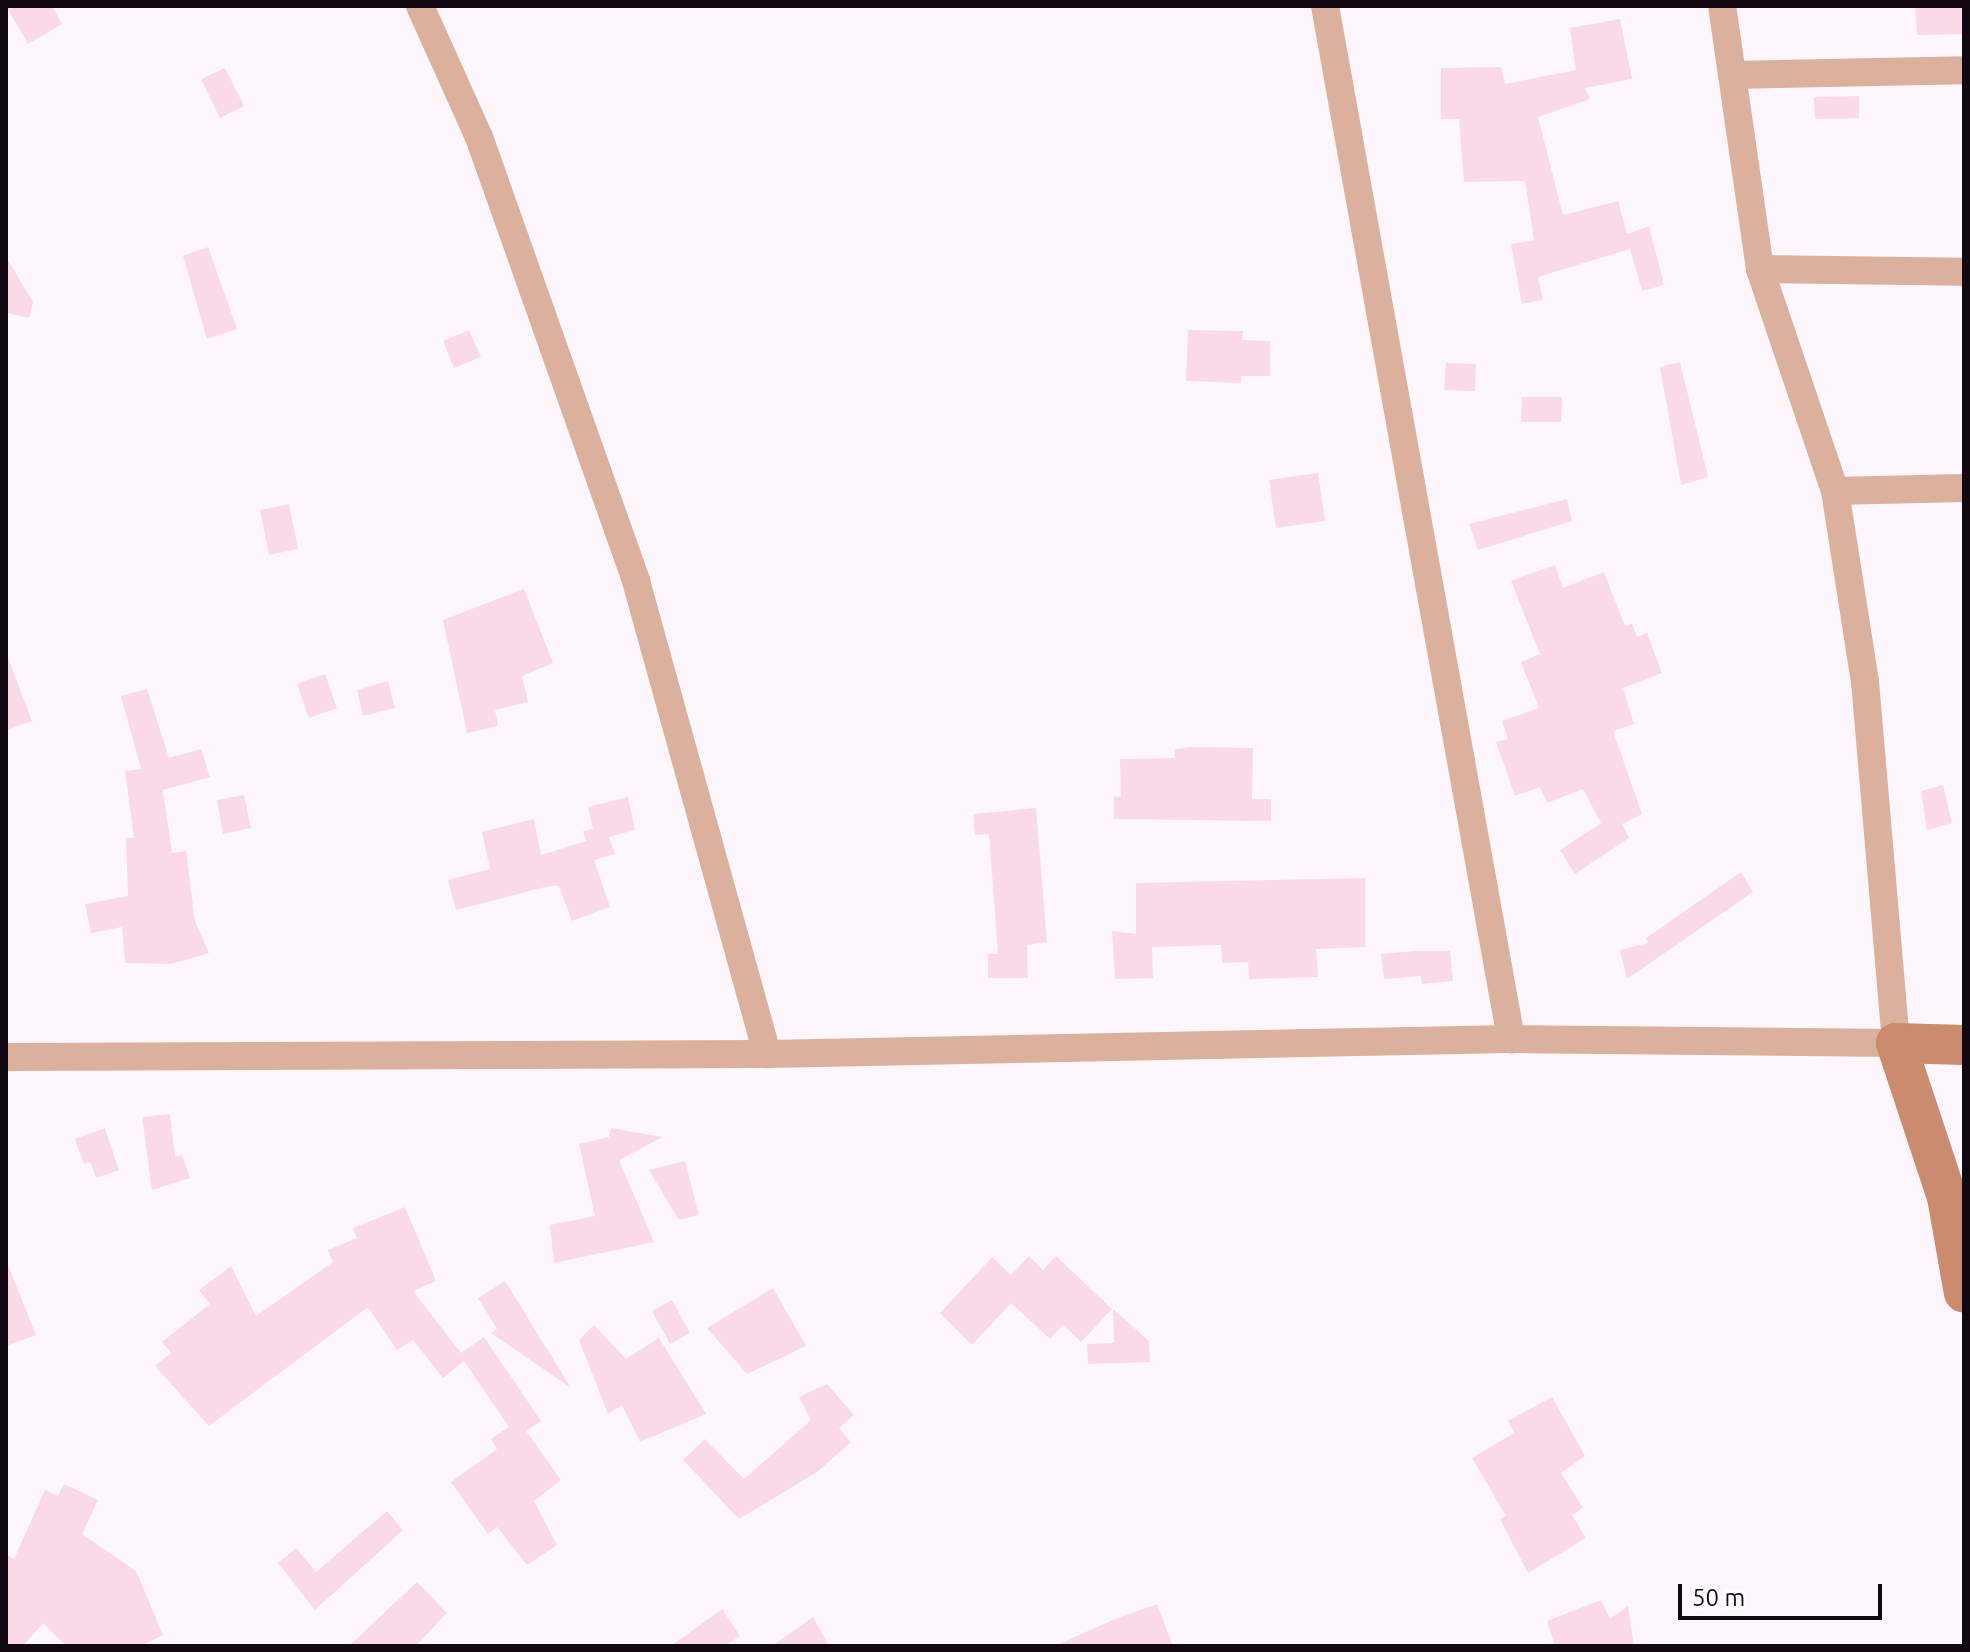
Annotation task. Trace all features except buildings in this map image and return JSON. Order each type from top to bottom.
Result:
[{"type":"street","points":[[420,6],[479,137],[636,581],[767,1054]]},
{"type":"street","points":[[1325,6],[1511,1039]]},
{"type":"street","points":[[1722,6],[1760,269],[1835,491],[1865,682],[1896,1043],[1947,1197],[1964,1293]]},
{"type":"street","points":[[1732,75],[1964,70]]},
{"type":"street","points":[[1760,269],[1964,272]]},
{"type":"street","points":[[1835,491],[1964,488]]},
{"type":"street","points":[[6,1057],[767,1054],[1511,1039],[1964,1045]]}]
